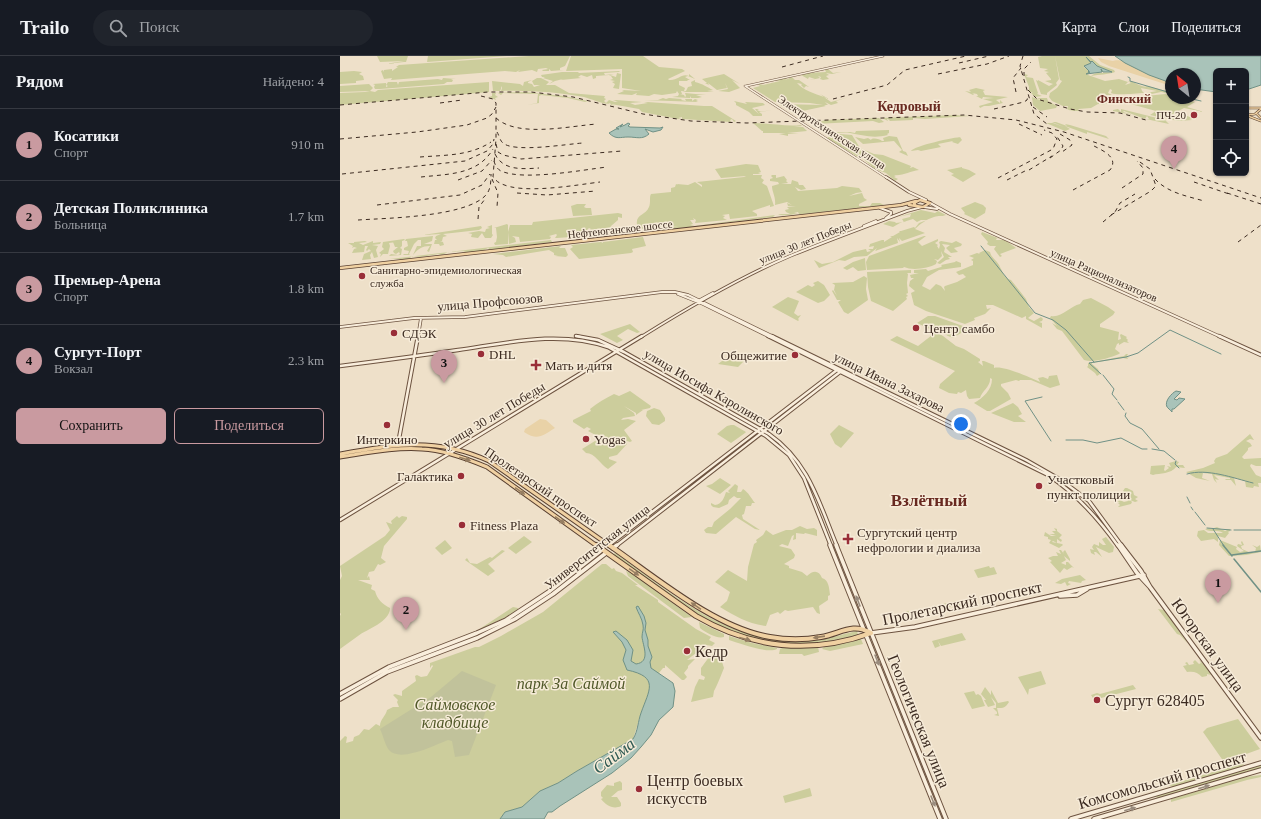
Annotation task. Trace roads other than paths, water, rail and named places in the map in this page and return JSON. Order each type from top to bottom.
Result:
[{"type":"main road","name":"Электротехническая улица","points":[[883,56],[745,86],[909,192],[926,200]]},
{"type":"main road","points":[[1249,108],[1261,108]]},
{"type":"main road","points":[[1249,114],[1256,113],[1261,108]]},
{"type":"main road","points":[[1249,109],[1256,113],[1261,119]]},
{"type":"main road","points":[[1249,116],[1261,119]]},
{"type":"main road","points":[[909,192],[914,198],[915,203],[923,207],[941,210]]},
{"type":"main road","points":[[915,203],[926,200],[941,210]]},
{"type":"main road","name":"Нефтеюганское шоссе","points":[[340,268],[915,203]]},
{"type":"main road","name":"улица 30 лет Победы","points":[[340,520],[700,301],[753,272],[802,250],[911,208],[915,203]]},
{"type":"main road","points":[[923,207],[928,206],[930,203]]},
{"type":"main road","name":"улица 30 лет Победы","points":[[700,301],[747,276],[790,256],[907,211],[923,207]]},
{"type":"main road","points":[[874,208],[884,208],[890,212],[886,218]]},
{"type":"main road","name":"улица Рационализаторов","points":[[941,210],[1261,355]]},
{"type":"main road","name":"улица Профсоюзов","points":[[340,328],[421,318],[465,317],[642,296],[676,294],[700,301]]},
{"type":"main road","name":"улица Ивана Захарова","points":[[700,301],[1041,471],[1071,488],[1094,512],[1142,576]]},
{"type":"main road","points":[[398,444],[421,318]]},
{"type":"main road","name":"улица Иосифа Каролинского","points":[[340,366],[564,338],[584,339],[618,351],[761,431],[789,449],[805,471],[871,633]]},
{"type":"main road","name":"Университетская улица","points":[[340,699],[387,672],[477,638],[516,619],[553,594],[610,546],[840,370]]},
{"type":"main road","name":"улица Иосифа Каролинского","points":[[761,431],[786,452],[803,475],[866,635]]},
{"type":"main road","name":"Пролетарский проспект","points":[[340,454],[398,444],[427,444],[456,449],[479,456],[489,461],[706,613],[719,620],[748,632],[777,638],[798,639],[820,637],[857,628],[864,629],[871,633]]},
{"type":"main road","name":"Пролетарский проспект","points":[[340,458],[394,449],[423,449],[468,459],[487,467],[702,620],[738,637],[758,642],[797,646],[819,645],[871,633],[916,627],[1142,576]]},
{"type":"main road","points":[[1071,488],[1076,490],[1093,506],[1142,576]]},
{"type":"main road","name":"Университетская улица","points":[[340,694],[389,666],[478,633],[506,620],[550,591],[604,551]]},
{"type":"main road","name":"Югорская улица","points":[[1142,576],[1261,738]]},
{"type":"main road","name":"Пролетарский проспект","points":[[1058,596],[1078,595],[1087,589]]},
{"type":"main road","points":[[1075,590],[1073,594],[1078,595]]},
{"type":"main road","name":"Геологическая улица","points":[[871,633],[946,819]]},
{"type":"main road","name":"Геологическая улица","points":[[866,635],[940,819]]},
{"type":"main road","name":"Комсомольский проспект","points":[[1071,819],[1261,763]]},
{"type":"main road","name":"Комсомольский проспект","points":[[1094,819],[1261,770]]},
{"type":"water","points":[[1115,56],[1261,56],[1261,85],[1249,89],[1249,68],[1213,68],[1213,92],[1201,90],[1201,68],[1165,68],[1165,81],[1125,63]]},
{"type":"water","points":[[1086,57],[1097,66],[1112,72],[1103,72],[1101,69],[1102,72],[1086,74],[1090,72],[1088,72],[1089,71],[1084,66],[1091,63]]},
{"type":"water","points":[[628,123],[630,124],[628,126],[630,127],[663,127],[661,130],[653,132],[645,129],[649,134],[642,138],[620,138],[609,133],[619,129],[616,128],[623,124],[620,127]]},
{"type":"water","points":[[1176,391],[1181,392],[1174,399],[1185,399],[1174,409],[1172,409],[1172,412],[1166,405],[1167,400]]},
{"type":"water","name":"Сайма","points":[[638,606],[646,623],[645,630],[652,657],[650,662],[651,668],[673,683],[675,691],[673,707],[659,720],[651,735],[631,758],[612,773],[552,812],[548,812],[544,819],[500,819],[505,812],[522,807],[540,791],[558,783],[633,739],[647,698],[649,686],[648,681],[644,676],[627,670],[623,660],[626,650],[622,642],[613,632],[616,631],[627,640],[633,650],[631,661],[636,664],[641,663],[645,657],[645,653],[642,637],[642,620],[636,607]]},
{"type":"waterway","points":[[1128,77],[1130,78],[1130,81],[1165,91]]},
{"type":"waterway","points":[[981,246],[1035,313],[1053,320],[1066,330],[1094,362]]},
{"type":"waterway","points":[[1101,374],[1089,363],[1126,357],[1138,353],[1170,330],[1221,354]]},
{"type":"waterway","points":[[1103,375],[1114,389],[1112,394],[1117,400]]},
{"type":"waterway","points":[[1042,397],[1025,401],[1051,441]]},
{"type":"waterway","points":[[1118,402],[1124,410]]},
{"type":"waterway","points":[[1126,413],[1125,416],[1130,423],[1142,429],[1159,449]]},
{"type":"waterway","points":[[1066,440],[1083,440],[1097,443],[1121,438],[1142,449],[1147,449]]},
{"type":"waterway","points":[[1152,449],[1164,451],[1175,460]]},
{"type":"waterway","points":[[1176,461],[1175,464],[1179,468]]},
{"type":"waterway","points":[[1187,474],[1195,472],[1211,473],[1229,476],[1253,483]]},
{"type":"waterway","points":[[1187,497],[1190,503]]},
{"type":"waterway","points":[[1195,512],[1205,525]]},
{"type":"waterway","points":[[1207,528],[1231,530]]},
{"type":"waterway","points":[[1213,529],[1224,546]]},
{"type":"waterway","points":[[1234,530],[1261,530]]},
{"type":"waterway","points":[[1223,545],[1232,556]]},
{"type":"waterway","points":[[1232,555],[1261,551]]},
{"type":"waterway","points":[[1234,559],[1261,592]]},
{"type":"railway","points":[[782,67],[823,56]]},
{"type":"railway","points":[[833,99],[887,85],[905,70],[966,56]]},
{"type":"railway","points":[[959,63],[989,56]]},
{"type":"railway","points":[[938,74],[987,64],[1009,56]]},
{"type":"railway","points":[[1021,68],[1023,56]]},
{"type":"railway","points":[[1024,76],[1024,69],[1031,62]]},
{"type":"railway","points":[[1016,92],[1013,78],[1021,68]]},
{"type":"railway","points":[[1021,68],[1034,114],[1047,124]]},
{"type":"railway","points":[[1028,90],[1037,99],[1070,109],[1087,112],[1120,113],[1146,120]]},
{"type":"railway","points":[[340,105],[488,92],[531,92],[573,97],[643,114],[691,121],[747,123],[964,115],[1016,120],[1064,132],[1261,198]]},
{"type":"railway","points":[[481,96],[493,99],[496,103],[496,107]]},
{"type":"railway","points":[[994,109],[1024,102],[1027,100],[1028,96]]},
{"type":"railway","points":[[440,103],[462,100]]},
{"type":"railway","points":[[340,139],[417,132],[467,125],[487,118],[492,114],[496,107]]},
{"type":"railway","points":[[496,107],[496,118]]},
{"type":"railway","points":[[1033,107],[1047,117]]},
{"type":"railway","points":[[494,162],[496,118]]},
{"type":"railway","points":[[496,118],[517,128],[530,129],[597,124]]},
{"type":"railway","points":[[1019,124],[1042,135]]},
{"type":"railway","points":[[998,178],[1053,149],[1057,139],[1052,133],[1044,130]]},
{"type":"railway","points":[[497,132],[501,141],[509,146],[529,148],[583,143]]},
{"type":"railway","points":[[1060,134],[1070,140],[1072,145],[1062,152]]},
{"type":"railway","points":[[1050,158],[1061,150],[1063,146],[1056,135]]},
{"type":"railway","points":[[342,174],[465,161],[487,151],[493,144],[494,139]]},
{"type":"railway","points":[[420,157],[466,152],[483,147],[491,142]]},
{"type":"railway","points":[[496,144],[498,152],[503,155],[521,159],[622,151]]},
{"type":"railway","points":[[1073,190],[1110,170],[1112,166],[1112,158],[1094,146]]},
{"type":"railway","points":[[421,177],[462,172],[479,164],[487,158],[493,149]]},
{"type":"railway","points":[[495,154],[503,164],[514,168],[539,168]]},
{"type":"railway","points":[[1029,170],[1052,156]]},
{"type":"railway","points":[[458,180],[482,171],[492,160]]},
{"type":"railway","points":[[1112,214],[1151,191],[1156,186],[1150,169],[1137,160]]},
{"type":"railway","points":[[1122,188],[1143,174],[1143,168],[1137,161]]},
{"type":"railway","points":[[494,162],[496,167],[501,171],[523,175],[553,174],[607,167]]},
{"type":"railway","points":[[494,162],[493,177],[498,182],[509,187],[535,189],[600,182]]},
{"type":"railway","points":[[1007,180],[1025,171]]},
{"type":"railway","points":[[377,205],[460,195],[482,185],[490,174]]},
{"type":"railway","points":[[358,220],[426,215],[462,208],[476,202],[488,193],[491,182],[491,174]]},
{"type":"railway","points":[[492,179],[498,193],[497,207]]},
{"type":"railway","points":[[1155,179],[1160,184],[1172,191],[1204,201]]},
{"type":"railway","points":[[1194,182],[1232,195]]},
{"type":"railway","points":[[517,193],[547,195],[596,191]]},
{"type":"railway","points":[[1227,193],[1261,204]]},
{"type":"railway","points":[[1112,214],[1120,203],[1135,194]]},
{"type":"railway","points":[[478,219],[479,207],[485,199]]},
{"type":"railway","points":[[1103,222],[1112,214]]},
{"type":"railway","points":[[1238,242],[1261,225]]},
{"type":"place","name":"ПЧ-20","points":[[1194,115]]},
{"type":"place","name":"Сургут-Порт","points":[[1174,169]]},
{"type":"place","name":"Санитарно-эпидемиологическая служба","points":[[362,276]]},
{"type":"place","name":"Центр самбо","points":[[916,328]]},
{"type":"place","name":"СДЭК","points":[[394,333]]},
{"type":"place","name":"DHL","points":[[481,354]]},
{"type":"place","name":"Общежитие","points":[[795,355]]},
{"type":"place","name":"Мать и дитя","points":[[536,365]]},
{"type":"place","name":"Премьер-Арена","points":[[444,383]]},
{"type":"place","name":"Интеркино","points":[[387,425]]},
{"type":"place","name":"Yogas","points":[[586,439]]},
{"type":"place","name":"Галактика","points":[[461,476]]},
{"type":"place","name":"Участковый пункт полиции","points":[[1039,486]]},
{"type":"place","name":"Fitness Plaza","points":[[462,525]]},
{"type":"place","name":"Сургутский центр нефрологии и диализа","points":[[848,539]]},
{"type":"place","name":"Косатики","points":[[1218,603]]},
{"type":"place","name":"Детская Поликлиника","points":[[406,630]]},
{"type":"place","name":"Кедр","points":[[687,651]]},
{"type":"place","name":"Сургут 628405","points":[[1097,700]]},
{"type":"place","name":"Центр боевых искусств","points":[[639,789]]},
{"type":"district","name":"Финский","points":[[1124,98]]},
{"type":"district","name":"Кедровый","points":[[909,106]]},
{"type":"district","name":"Взлётный","points":[[929,500]]},
{"type":"park label","name":"парк За Саймой","points":[[571,683]]},
{"type":"park label","name":"Саймовское кладбище","points":[[455,713]]}]
